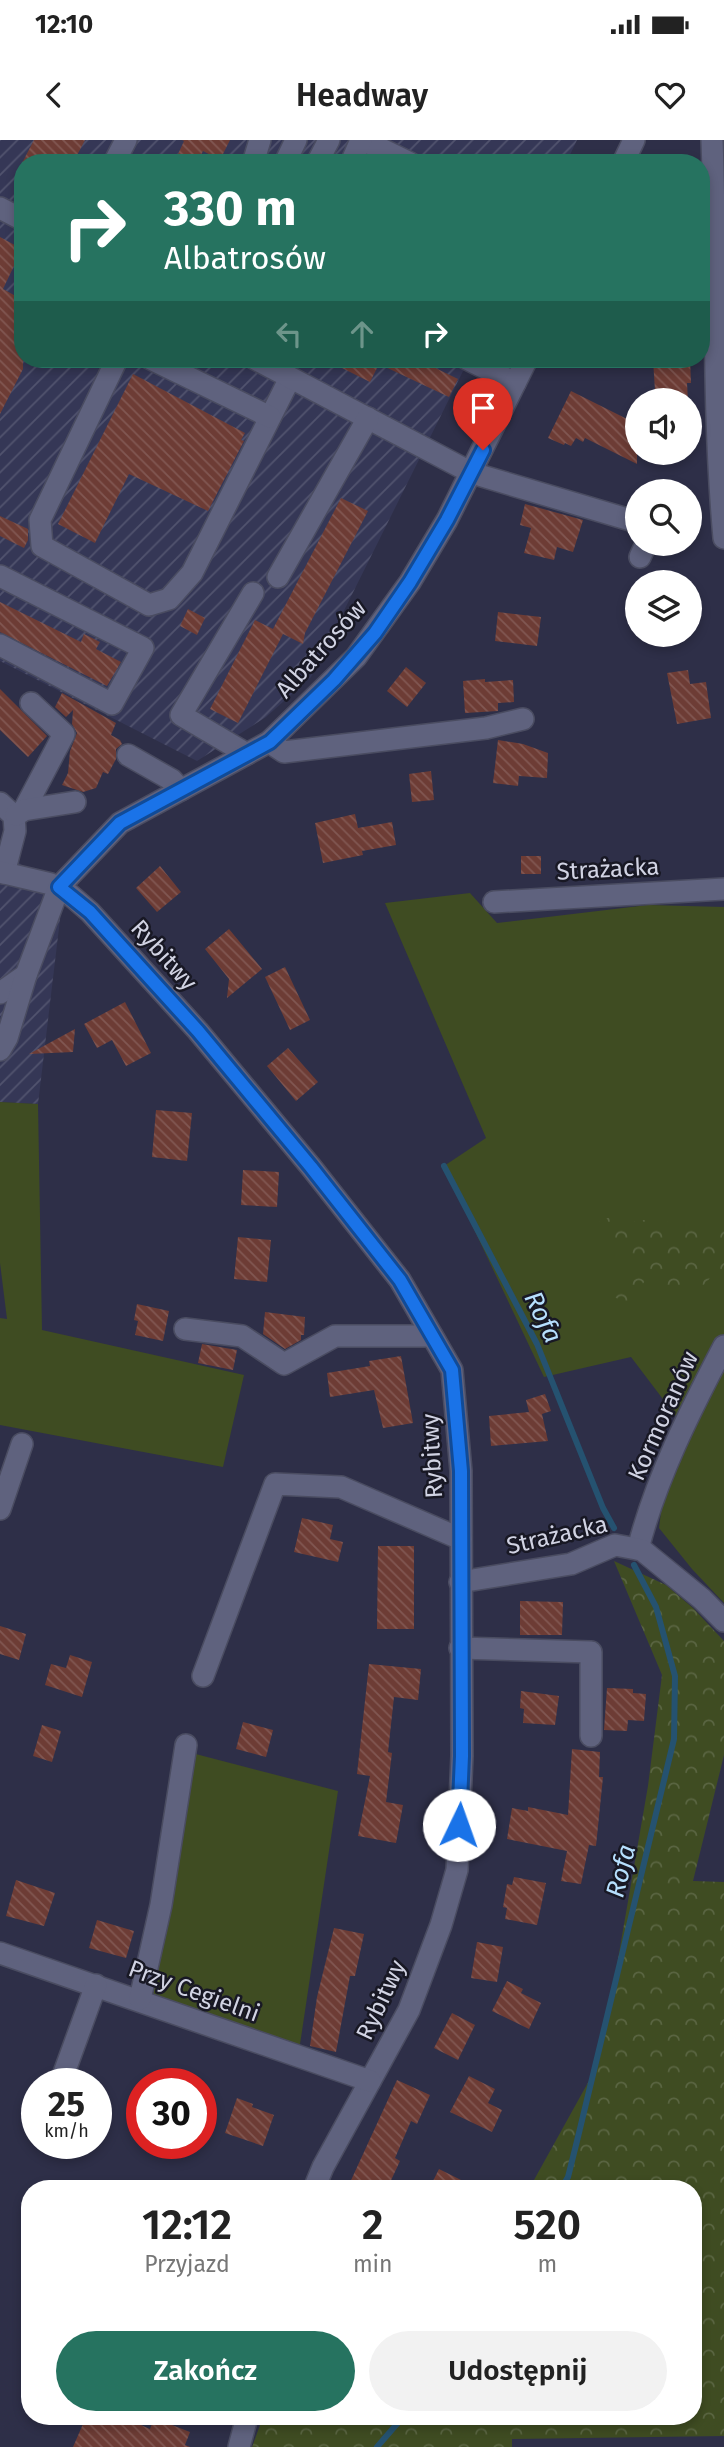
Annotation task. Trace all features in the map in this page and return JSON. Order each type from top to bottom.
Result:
[{"type":"street","points":[[362,140],[381,154]]},
{"type":"street","points":[[712,140],[716,236],[715,398],[724,538]]},
{"type":"street","points":[[113,368],[40,520],[42,546],[149,605],[169,599],[192,573],[290,378]]},
{"type":"street","points":[[169,368],[270,418]]},
{"type":"street","points":[[272,368],[472,472],[625,518]]},
{"type":"street","points":[[485,368],[516,383]]},
{"type":"street","name":"Albatrosów","points":[[59,887],[120,823],[270,742],[334,680],[375,633],[410,582],[472,472],[523,368]]},
{"type":"street","points":[[278,577],[368,418]]},
{"type":"street","points":[[0,576],[143,648],[112,704],[0,645]]},
{"type":"street","points":[[247,754],[181,715],[253,593]]},
{"type":"street","points":[[13,809],[64,734],[30,703]]},
{"type":"street","points":[[270,742],[284,752],[486,728],[523,719]]},
{"type":"street","points":[[128,755],[172,780],[181,790]]},
{"type":"street","points":[[13,809],[75,802]]},
{"type":"street","name":"Rybitwy","points":[[13,809],[15,831],[2,872],[59,887],[90,912],[207,1041],[400,1280],[452,1370],[461,1471],[462,1756],[457,1870],[441,1925],[409,2010],[318,2180]]},
{"type":"street","points":[[0,1050],[7,1038],[26,975],[59,887]]},
{"type":"street","name":"Strażacka","points":[[494,902],[724,889]]},
{"type":"street","points":[[0,993],[26,975]]},
{"type":"street","points":[[185,1329],[242,1336],[284,1364],[335,1336],[432,1336]]},
{"type":"street","name":"Kormoranów","points":[[638,1549],[646,1518],[694,1404],[724,1346]]},
{"type":"street","points":[[0,1509],[23,1444]]},
{"type":"street","points":[[203,1676],[275,1484],[341,1487],[461,1539]]},
{"type":"street","name":"Strażacka","points":[[460,1582],[571,1564],[615,1545],[642,1550],[702,1599],[724,1621]]},
{"type":"street","points":[[460,1648],[591,1653],[591,1736]]},
{"type":"street","points":[[140,1999],[162,1905],[186,1745]]},
{"type":"street","name":"Przy Cegielni","points":[[0,1953],[140,1999],[370,2081]]},
{"type":"street","points":[[66,2068],[96,1985]]},
{"type":"street","points":[[239,2447],[245,2425]]},
{"type":"shaded area","points":[[0,140],[577,140],[570,154],[14,154],[14,368],[465,368],[311,677],[266,717],[197,761],[0,661]]},
{"type":"shaded area","points":[[0,840],[61,911],[38,1104],[0,1102]]},
{"type":"green space","points":[[470,893],[497,923],[648,905],[724,907],[724,1334],[678,1419],[631,1357],[544,1377],[444,1166],[486,1138],[385,903]]},
{"type":"green space","points":[[0,1102],[38,1104],[42,1330],[244,1375],[223,1467],[0,1425],[0,1318],[7,1319],[0,1263]]},
{"type":"green space","points":[[663,1218],[672,1226],[690,1222],[693,1226],[722,1226],[724,1278],[711,1277],[703,1286],[678,1300],[671,1293],[645,1281],[641,1286],[643,1293],[638,1300],[627,1303],[614,1297],[613,1283],[629,1271],[632,1263],[632,1254],[625,1243],[612,1243],[599,1233],[601,1219],[623,1219],[630,1228],[635,1221]]},
{"type":"green space","points":[[724,1363],[724,1603],[659,1528],[663,1496]]},
{"type":"green space","points":[[614,1561],[666,1585],[693,1608],[724,1641],[724,1755],[693,1881],[724,1882],[724,2436],[512,2439],[512,2447],[252,2447],[260,2425],[702,2425],[702,2180],[534,2180],[590,2079],[614,1982],[648,1786],[662,1675]]},
{"type":"green space","points":[[188,1752],[338,1791],[299,2051],[146,1994]]},
{"type":"building","points":[[34,140],[85,140],[78,154],[27,154]]},
{"type":"building","points":[[182,140],[230,140],[223,154],[209,154],[203,151],[202,154],[178,154],[184,141]]},
{"type":"building","points":[[0,237],[14,245],[14,266],[3,289],[14,295],[14,368],[23,369],[0,414]]},
{"type":"building","points":[[342,368],[377,368],[370,382]]},
{"type":"building","points":[[387,368],[435,368],[458,379],[449,397]]},
{"type":"building","points":[[654,368],[690,368],[691,383],[687,383],[687,388],[655,388]]},
{"type":"building","points":[[133,374],[245,433],[241,440],[244,441],[208,511],[129,474],[95,543],[58,524]]},
{"type":"building","points":[[571,391],[625,418],[625,458],[585,438],[583,442],[576,438],[571,446],[548,438]]},
{"type":"building","points":[[341,498],[368,511],[305,633],[303,644],[283,634],[238,723],[210,709],[255,620],[273,629]]},
{"type":"building","points":[[525,504],[583,520],[573,552],[557,547],[554,560],[524,553],[531,528],[520,525]]},
{"type":"building","points":[[0,516],[28,529],[28,540],[24,548],[0,536]]},
{"type":"building","points":[[0,602],[81,642],[84,634],[100,642],[96,649],[121,662],[107,686],[0,632]]},
{"type":"building","points":[[188,609],[205,618],[197,635],[180,626]]},
{"type":"building","points":[[498,612],[541,617],[537,646],[495,641]]},
{"type":"building","points":[[406,667],[426,683],[407,707],[387,691]]},
{"type":"building","points":[[688,670],[690,684],[706,682],[711,718],[677,724],[667,673]]},
{"type":"building","points":[[485,679],[485,682],[513,680],[514,702],[498,703],[498,711],[465,713],[463,681]]},
{"type":"building","points":[[0,689],[47,736],[28,757],[0,730]]},
{"type":"building","points":[[62,693],[116,723],[111,735],[122,744],[116,749],[116,759],[108,774],[103,772],[96,788],[83,792],[62,785],[68,773],[70,751],[77,733],[72,724],[73,710],[66,717],[55,707]]},
{"type":"building","points":[[498,740],[523,744],[548,753],[547,778],[519,776],[518,786],[493,783]]},
{"type":"building","points":[[431,771],[434,800],[412,802],[409,774]]},
{"type":"building","points":[[355,814],[358,828],[392,822],[396,845],[362,851],[363,855],[323,863],[315,823]]},
{"type":"building","points":[[521,856],[541,856],[541,874],[521,874]]},
{"type":"building","points":[[160,866],[181,892],[157,912],[136,888]]},
{"type":"building","points":[[229,929],[262,969],[227,998],[229,979],[205,949]]},
{"type":"building","points":[[285,967],[310,1020],[290,1030],[265,977]]},
{"type":"building","points":[[125,1002],[151,1053],[126,1066],[112,1040],[97,1048],[84,1024]]},
{"type":"building","points":[[75,1029],[73,1052],[29,1054]]},
{"type":"building","points":[[288,1048],[318,1082],[296,1101],[267,1066]]},
{"type":"building","points":[[156,1110],[192,1113],[187,1161],[152,1157]]},
{"type":"building","points":[[243,1170],[279,1172],[277,1207],[241,1205]]},
{"type":"building","points":[[238,1237],[271,1240],[267,1282],[234,1279]]},
{"type":"building","points":[[137,1304],[169,1311],[163,1341],[135,1335]]},
{"type":"building","points":[[265,1312],[305,1317],[301,1340],[285,1349],[263,1334]]},
{"type":"building","points":[[202,1344],[237,1350],[233,1370],[198,1363]]},
{"type":"building","points":[[401,1356],[413,1423],[383,1428],[374,1390],[330,1397],[327,1373],[370,1366],[369,1361]]},
{"type":"building","points":[[545,1394],[551,1411],[542,1414],[548,1441],[491,1446],[489,1416],[529,1412],[526,1400]]},
{"type":"building","points":[[302,1518],[333,1525],[330,1539],[343,1542],[338,1562],[294,1552]]},
{"type":"building","points":[[378,1546],[414,1546],[414,1629],[377,1629]]},
{"type":"building","points":[[520,1601],[563,1602],[562,1635],[520,1635]]},
{"type":"building","points":[[0,1626],[26,1634],[19,1660],[0,1654]]},
{"type":"building","points":[[70,1655],[92,1662],[82,1697],[45,1685],[51,1664],[66,1668]]},
{"type":"building","points":[[369,1664],[421,1669],[418,1700],[394,1697],[388,1752],[392,1753],[386,1802],[403,1805],[396,1843],[358,1836],[370,1776],[357,1774]]},
{"type":"building","points":[[607,1688],[633,1689],[633,1693],[646,1694],[644,1721],[628,1720],[627,1731],[604,1730]]},
{"type":"building","points":[[521,1691],[559,1696],[555,1725],[523,1723]]},
{"type":"building","points":[[243,1722],[273,1730],[266,1757],[236,1749]]},
{"type":"building","points":[[42,1725],[61,1731],[52,1762],[33,1756]]},
{"type":"building","points":[[572,1749],[600,1752],[599,1777],[603,1777],[596,1846],[589,1845],[581,1884],[561,1881],[567,1851],[507,1839],[512,1808],[528,1811],[528,1807],[568,1815]]},
{"type":"building","points":[[514,1877],[546,1883],[537,1925],[505,1919],[507,1908],[503,1907],[507,1884],[512,1885]]},
{"type":"building","points":[[16,1880],[55,1893],[44,1926],[6,1916]]},
{"type":"building","points":[[97,1920],[134,1931],[126,1958],[89,1948]]},
{"type":"building","points":[[334,1928],[364,1934],[355,1976],[350,1976],[336,2052],[310,2046],[317,1997]]},
{"type":"building","points":[[477,1942],[503,1947],[497,1982],[471,1978]]},
{"type":"building","points":[[507,1981],[523,1989],[521,1993],[541,2003],[529,2029],[492,2011]]},
{"type":"building","points":[[452,2013],[475,2025],[458,2060],[434,2048]]},
{"type":"building","points":[[469,2076],[495,2089],[488,2103],[502,2110],[492,2132],[450,2112]]},
{"type":"building","points":[[397,2080],[430,2095],[417,2124],[411,2121],[395,2158],[400,2161],[391,2180],[351,2180]]},
{"type":"building","points":[[237,2098],[274,2115],[263,2146],[225,2133]]},
{"type":"building","points":[[439,2169],[461,2180],[434,2180]]},
{"type":"building","points":[[83,2425],[141,2425],[150,2429],[151,2425],[172,2425],[190,2432],[185,2445],[190,2447],[73,2447]]},
{"type":"waterway","name":"Rofa","points":[[444,1166],[537,1344],[603,1508],[614,1528]]},
{"type":"waterway","name":"Rofa","points":[[566,2180],[674,1739],[675,1676],[656,1607],[634,1565]]},
{"type":"waterway","name":"Rofa","points":[[377,2447],[396,2425]]},
{"type":"route","points":[[459,1825],[462,1756],[461,1471],[452,1370],[400,1280],[311,1167],[198,1031],[90,912],[59,887],[120,823],[270,742],[334,680],[375,633],[410,582],[447,520],[483,450]]}]
